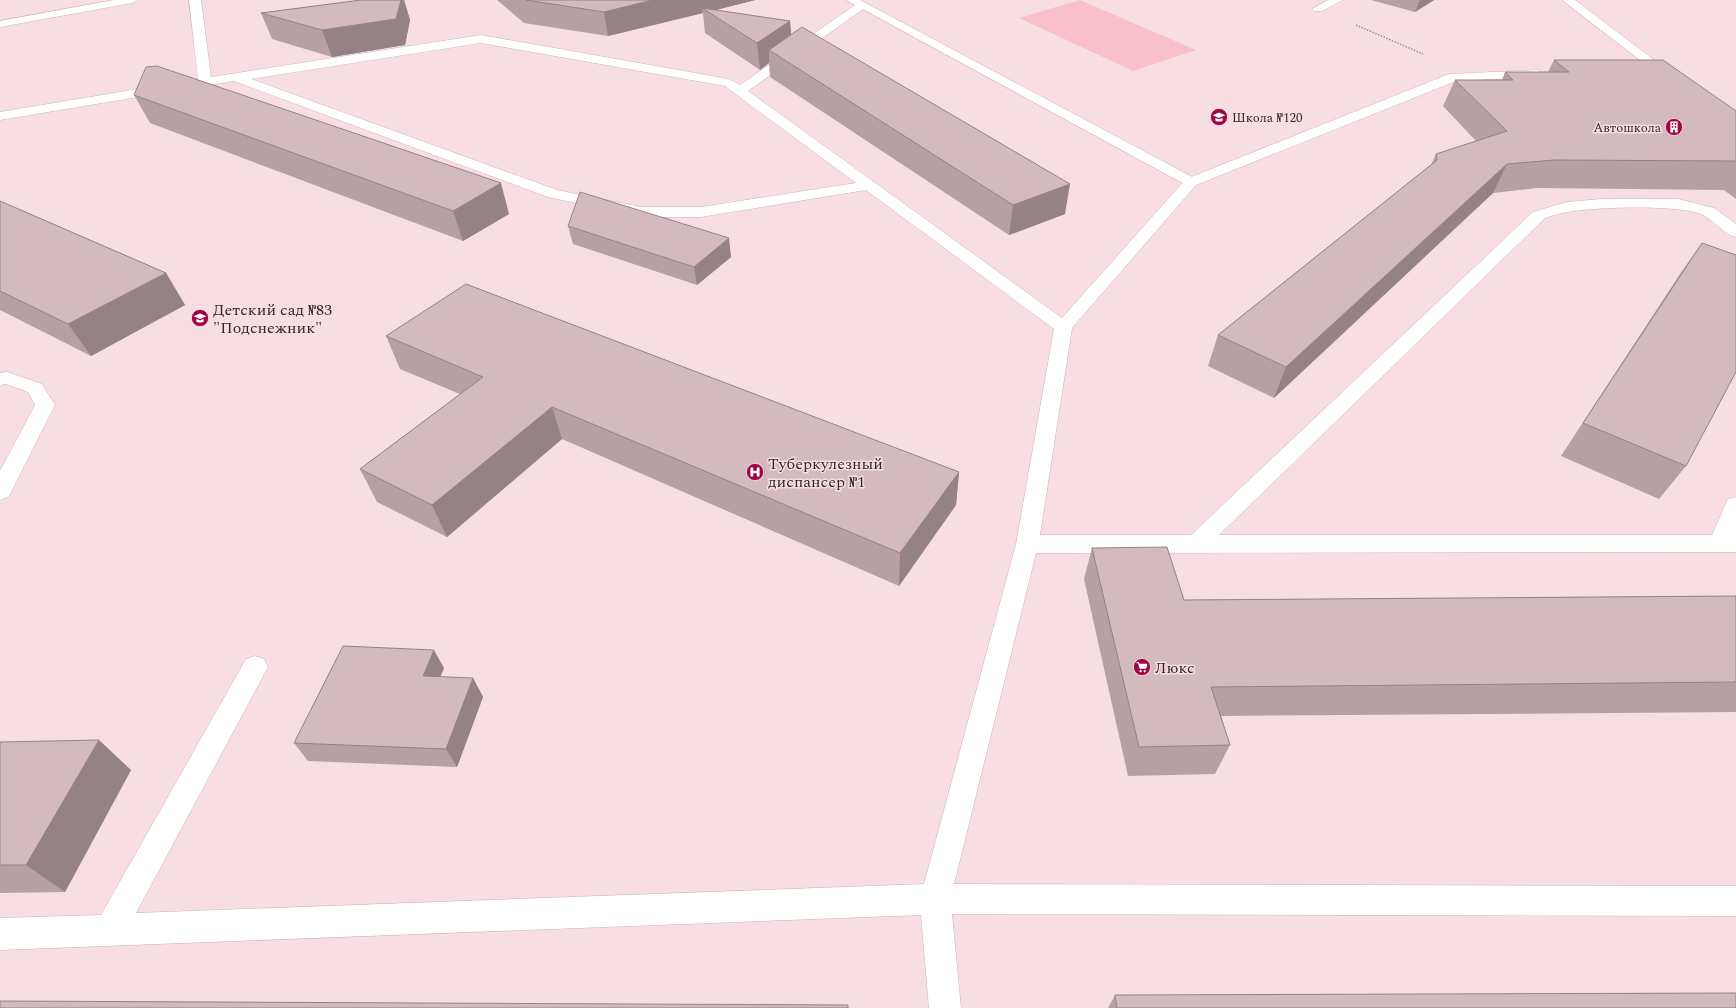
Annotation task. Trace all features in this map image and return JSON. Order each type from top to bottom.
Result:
[{"type":"street","points":[[0,24],[132,0]]},
{"type":"street","points":[[195,0],[205,82]]},
{"type":"street","points":[[1318,9],[1337,0]]},
{"type":"street","points":[[1568,0],[1683,85]]},
{"type":"street","points":[[740,91],[857,3],[1191,182]]},
{"type":"street","points":[[0,116],[235,77],[481,39],[729,83],[1063,326]]},
{"type":"street","points":[[945,1008],[935,899],[1027,544],[1063,326],[1191,182],[1454,77],[1548,73]]},
{"type":"street","points":[[1647,76],[1670,76]]},
{"type":"street","points":[[235,77],[553,194],[641,212],[701,212],[869,185]]},
{"type":"street","points":[[1195,544],[1540,215],[1567,207],[1601,204],[1678,204],[1708,211],[1736,232]]},
{"type":"street","points":[[0,379],[7,378],[36,388],[45,405],[0,492]]},
{"type":"street","points":[[1027,544],[1728,543],[1736,505]]},
{"type":"street","points":[[110,930],[256,667]]},
{"type":"street","points":[[0,934],[935,899],[1736,901]]},
{"type":"path","points":[[1318,9],[1473,76]]},
{"type":"shaded area","points":[[1080,0],[1196,50],[1133,71],[1019,18]]},
{"type":"building","points":[[361,0],[401,0],[396,19],[322,30],[261,13]]},
{"type":"building","points":[[526,0],[653,0],[604,12]]},
{"type":"building","points":[[702,8],[790,21],[757,43]]},
{"type":"building","points":[[802,27],[1070,184],[1013,205],[769,50]]},
{"type":"building","points":[[1554,60],[1663,60],[1736,111],[1736,161],[1554,160],[1507,164],[1286,367],[1218,335],[1437,160],[1436,154],[1507,131],[1455,80],[1513,80],[1505,72],[1569,72]]},
{"type":"building","points":[[157,66],[501,183],[453,211],[134,95],[146,67]]},
{"type":"building","points":[[580,192],[729,238],[694,267],[568,226]]},
{"type":"building","points":[[0,201],[166,273],[68,324],[0,291]]},
{"type":"building","points":[[1702,243],[1736,255],[1736,372],[1686,466],[1583,423]]},
{"type":"building","name":"Туберкулезный диспансер №1","points":[[466,284],[959,472],[900,553],[552,407],[432,505],[360,469],[483,377],[386,336]]},
{"type":"building","points":[[1167,547],[1184,600],[1736,596],[1736,682],[1211,687],[1230,745],[1139,747],[1092,548]]},
{"type":"building","points":[[343,646],[434,650],[423,676],[473,678],[446,749],[294,743]]},
{"type":"building","points":[[99,740],[26,865],[0,865],[0,742]]},
{"type":"building","points":[[1736,993],[1736,1008],[1117,1008],[1115,995]]},
{"type":"building","points":[[0,1001],[848,1005],[848,1008],[0,1008]]},
{"type":"place","name":"Школа №120","points":[[1219,117]]},
{"type":"place","name":"Автошкола","points":[[1674,127]]},
{"type":"place","name":"Детский сад №83 \"Подснежник\"","points":[[200,318]]},
{"type":"place","name":"Туберкулезный диспансер №1","points":[[755,472]]},
{"type":"place","name":"Люкс","points":[[1142,667]]}]
